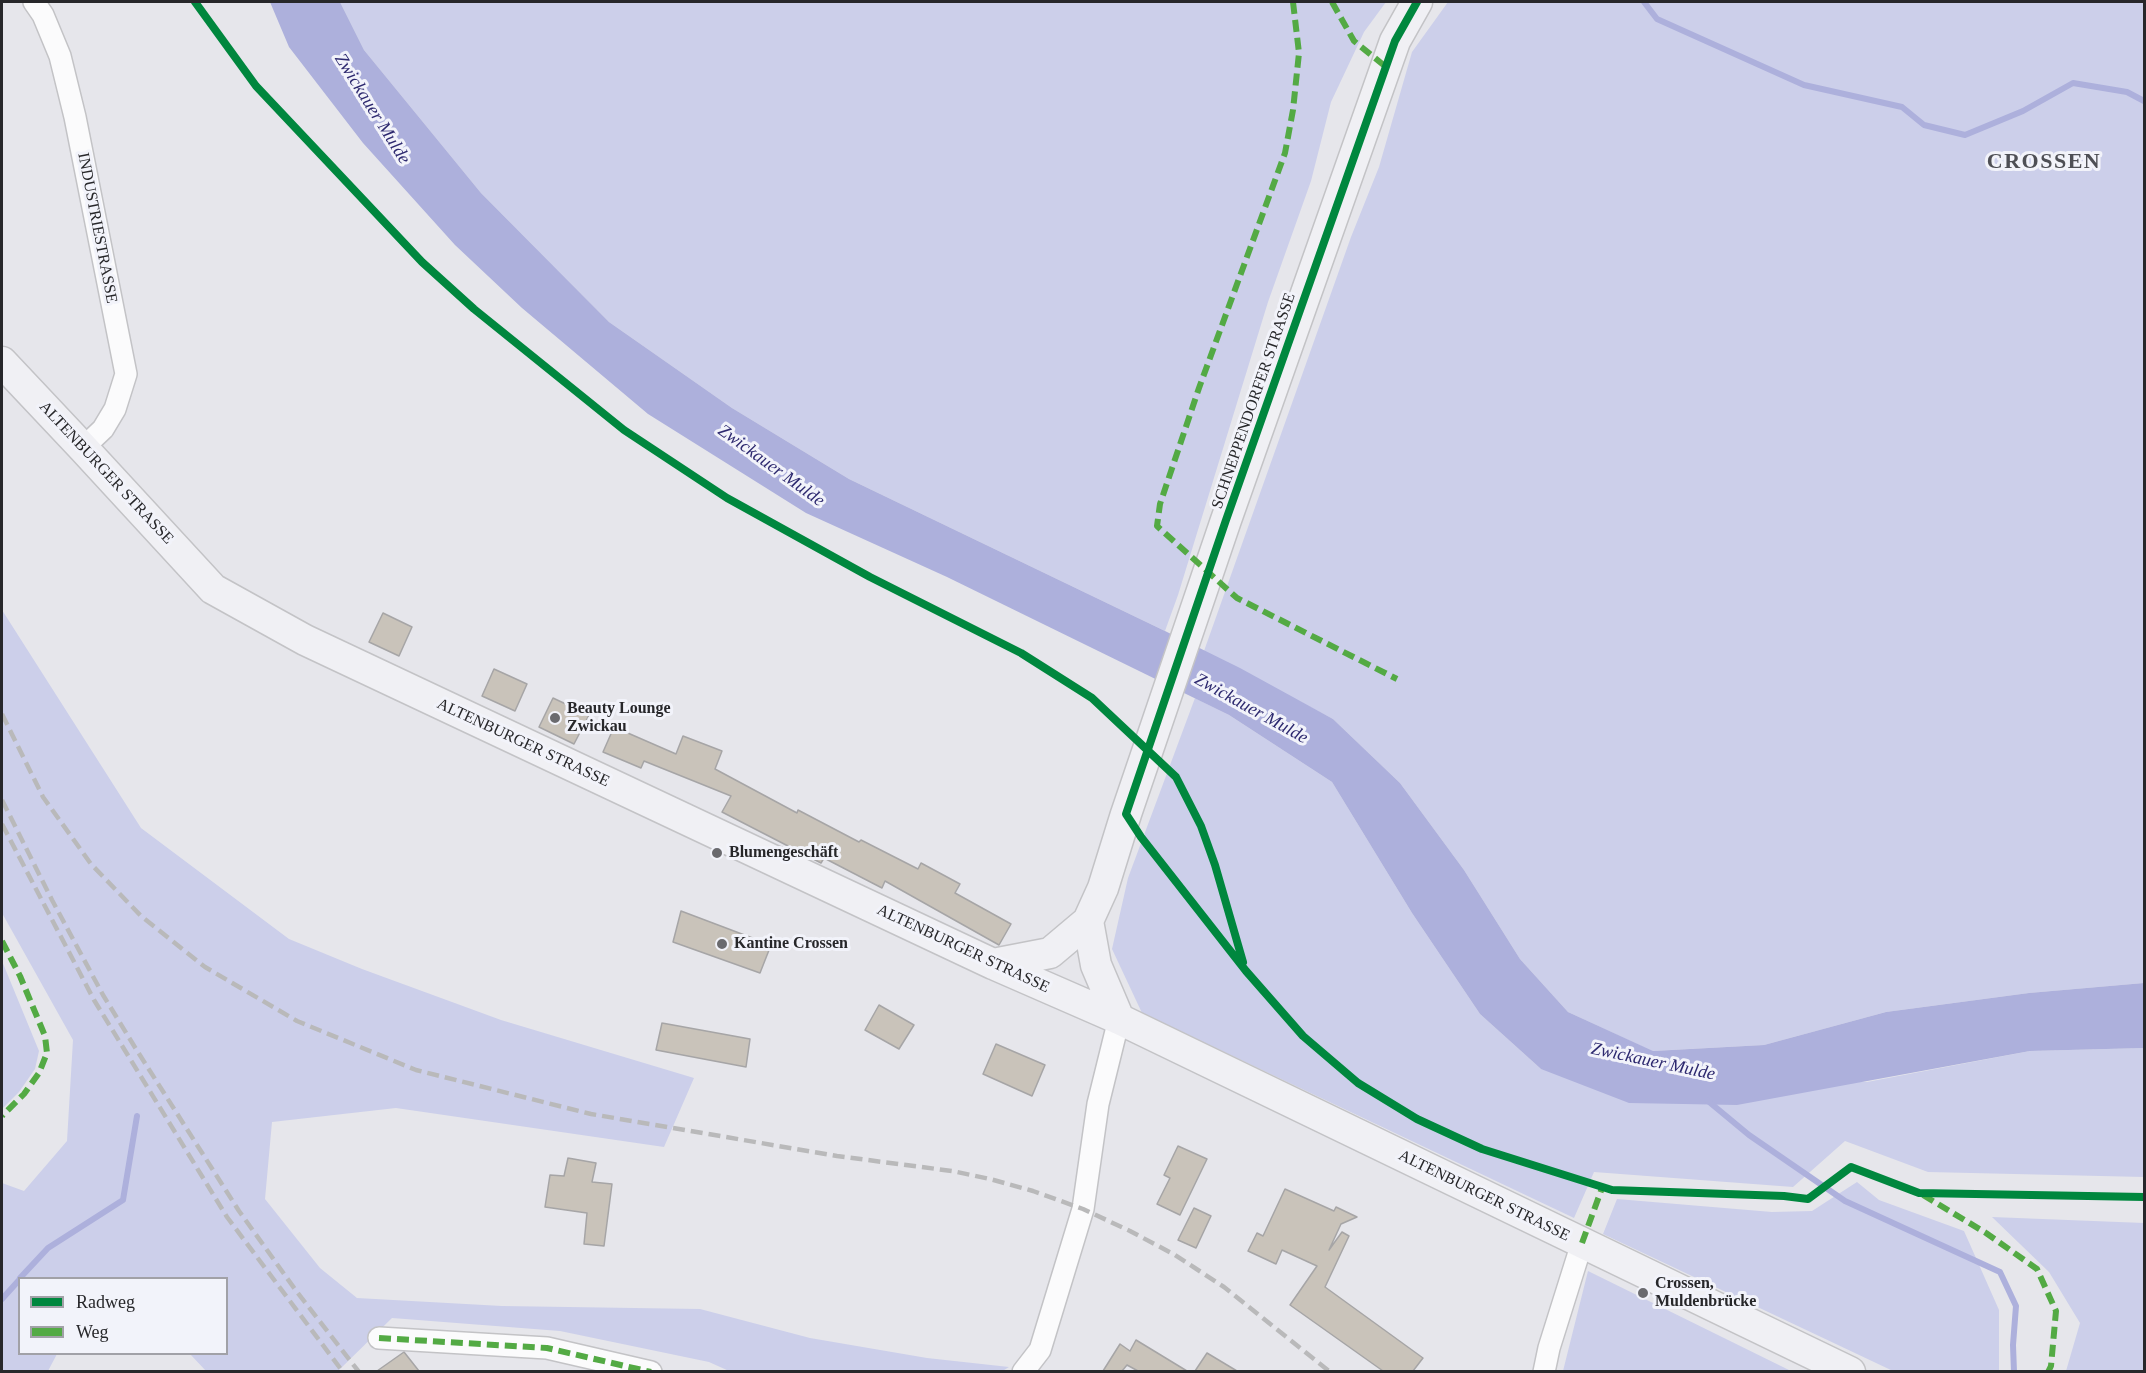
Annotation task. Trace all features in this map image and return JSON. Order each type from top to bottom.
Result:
[{"type":"street","name":"INDUSTRIESTRASSE","points":[[34,2],[43,15],[60,56],[126,374],[115,409],[103,429],[83,448]]},
{"type":"street","name":"SCHNEPPENDORFER STRASSE","points":[[993,964],[1050,952],[1088,921],[1103,888],[1226,519],[1395,41],[1417,2]]},
{"type":"street","name":"ALTENBURGER STRASSE","points":[[2,362],[213,589],[305,640],[993,964],[1119,1019],[1850,1371]]},
{"type":"street","points":[[1023,1371],[1040,1350],[1083,1209],[1098,1104],[1119,1019],[1096,965],[1088,921]]},
{"type":"street","points":[[1544,1371],[1582,1243]]},
{"type":"street","points":[[379,1338],[547,1348],[651,1371]]},
{"type":"shaded area","points":[[340,2],[1386,2],[1364,32],[1331,102],[1311,181],[1268,302],[1165,631],[849,479],[732,408],[609,322],[481,193],[364,50]]},
{"type":"shaded area","points":[[1448,2],[2144,2],[2144,983],[2029,993],[1886,1012],[1764,1045],[1652,1051],[1568,1012],[1520,959],[1464,870],[1400,783],[1333,719],[1204,651],[1351,237],[1379,167],[1412,52]]},
{"type":"shaded area","points":[[2,610],[141,828],[289,939],[362,969],[501,1020],[694,1078],[664,1147],[396,1108],[272,1122],[265,1199],[320,1268],[357,1298],[502,1306],[700,1309],[810,1338],[927,1358],[1009,1367],[1001,1372],[729,1371],[709,1362],[560,1331],[392,1318],[338,1371],[206,1371],[191,1355],[228,1355],[228,1277],[18,1277],[18,1355],[56,1355],[48,1371],[2,1371],[2,1183],[24,1191],[67,1141],[73,1040],[2,913]]},
{"type":"shaded area","points":[[1195,698],[1229,715],[1332,782],[1412,913],[1480,1014],[1541,1069],[1867,1082],[2030,1051],[2144,1048],[2144,1177],[1928,1172],[1845,1141],[1793,1187],[1594,1172],[1574,1218],[1142,1013],[1112,949],[1128,878]]},
{"type":"shaded area","points":[[2,961],[39,1051],[35,1069],[19,1092],[2,1109]]},
{"type":"shaded area","points":[[1857,1182],[1879,1200],[1964,1231],[1999,1310],[1999,1371],[1893,1371],[1603,1234],[1617,1199],[1772,1212],[1812,1211]]},
{"type":"shaded area","points":[[1992,1217],[2144,1223],[2144,1371],[2066,1371],[2080,1323],[2049,1272]]},
{"type":"shaded area","points":[[1588,1271],[1791,1371],[1563,1371]]},
{"type":"water","name":"Zwickauer Mulde","points":[[270,2],[340,2],[364,50],[481,193],[609,322],[732,408],[849,479],[1240,668],[1333,719],[1400,783],[1464,870],[1520,959],[1568,1012],[1653,1051],[1764,1045],[1886,1012],[2029,993],[2144,983],[2144,1048],[2030,1051],[1737,1105],[1629,1103],[1541,1069],[1480,1014],[1412,913],[1332,782],[1229,715],[947,577],[806,513],[648,414],[522,308],[455,245],[363,143],[289,47]]},
{"type":"building","points":[[383,613],[412,627],[399,656],[369,642]]},
{"type":"building","points":[[494,669],[527,684],[515,711],[482,696]]},
{"type":"building","points":[[553,698],[589,715],[574,744],[539,727]]},
{"type":"building","points":[[614,727],[676,754],[683,736],[722,751],[715,769],[797,813],[798,810],[859,842],[861,840],[918,869],[921,863],[960,884],[955,893],[1011,924],[999,945],[885,881],[882,888],[824,858],[821,863],[722,812],[731,796],[644,761],[641,768],[603,752]]},
{"type":"building","name":"Kantine Crossen","points":[[681,911],[771,945],[760,973],[673,942]]},
{"type":"building","points":[[879,1005],[914,1025],[899,1049],[865,1030]]},
{"type":"building","points":[[662,1023],[750,1039],[746,1067],[656,1050]]},
{"type":"building","points":[[996,1044],[1045,1065],[1032,1096],[983,1074]]},
{"type":"building","points":[[1178,1146],[1207,1159],[1180,1215],[1157,1204],[1170,1178],[1164,1175]]},
{"type":"building","points":[[568,1158],[596,1163],[592,1182],[612,1184],[604,1246],[584,1244],[587,1213],[545,1207],[550,1175],[564,1176]]},
{"type":"building","points":[[1285,1189],[1334,1211],[1336,1207],[1357,1217],[1341,1224],[1329,1250],[1342,1232],[1349,1236],[1325,1287],[1423,1358],[1413,1371],[1383,1371],[1290,1305],[1317,1266],[1282,1250],[1276,1264],[1248,1251],[1257,1233],[1263,1236]]},
{"type":"building","points":[[1194,1208],[1211,1216],[1196,1248],[1178,1240]]},
{"type":"building","points":[[1136,1340],[1187,1371],[1138,1371],[1127,1365],[1122,1371],[1103,1371],[1120,1344],[1130,1351]]},
{"type":"building","points":[[404,1352],[419,1371],[377,1371]]},
{"type":"building","points":[[1207,1353],[1237,1371],[1195,1371]]},
{"type":"waterway","points":[[1644,2],[1657,19],[1804,85],[1902,107],[1924,125],[1965,135],[2023,111],[2073,83],[2127,92],[2144,101]]},
{"type":"waterway","points":[[1708,1101],[1749,1135],[1845,1201],[2000,1272],[2016,1306],[2013,1345],[2014,1372]]},
{"type":"waterway","points":[[21,1277],[48,1248],[123,1200],[137,1116]]},
{"type":"waterway","points":[[2,1299],[18,1281]]},
{"type":"railway","points":[[2,714],[43,797],[91,864],[141,916],[205,967],[297,1021],[416,1070],[591,1114],[837,1156],[952,1171],[1033,1191],[1083,1209],[1175,1255],[1224,1287],[1330,1372]]},
{"type":"railway","points":[[2,800],[103,995],[136,1049],[239,1211],[297,1292],[359,1372]]},
{"type":"railway","points":[[2,824],[94,1000],[227,1217],[343,1372]]},
{"type":"marked path","points":[[1293,2],[1299,53],[1293,110],[1285,153],[1199,388],[1160,504],[1157,526],[1237,598],[1397,679]]},
{"type":"marked path","points":[[1332,2],[1354,41],[1386,67]]},
{"type":"marked path","points":[[2,941],[20,976],[45,1036],[47,1053],[39,1073],[24,1094],[2,1116]]},
{"type":"marked path","points":[[1582,1243],[1602,1188]]},
{"type":"marked path","points":[[1923,1195],[1986,1233],[2037,1269],[2056,1311],[2051,1366],[2048,1372]]},
{"type":"marked path","points":[[379,1338],[547,1348],[651,1372]]},
{"type":"cycle path","points":[[195,2],[256,86],[422,262],[474,309],[624,430],[727,498],[870,577],[1021,653],[1092,698],[1176,777],[1201,826],[1215,865],[1243,962]]},
{"type":"cycle path","points":[[1417,2],[1395,41],[1226,520],[1126,814],[1141,837],[1246,971],[1303,1036],[1358,1083],[1417,1119],[1482,1149],[1612,1190],[1784,1196],[1808,1199],[1851,1167],[1919,1193],[2144,1197]]},
{"type":"place","name":"Beauty Lounge Zwickau","points":[[555,718]]},
{"type":"place","name":"Blumengeschäft","points":[[717,853]]},
{"type":"place","name":"Kantine Crossen","points":[[722,944]]},
{"type":"place","name":"Crossen, Muldenbrücke","points":[[1643,1293]]},
{"type":"district","name":"CROSSEN","points":[[2044,162]]}]
